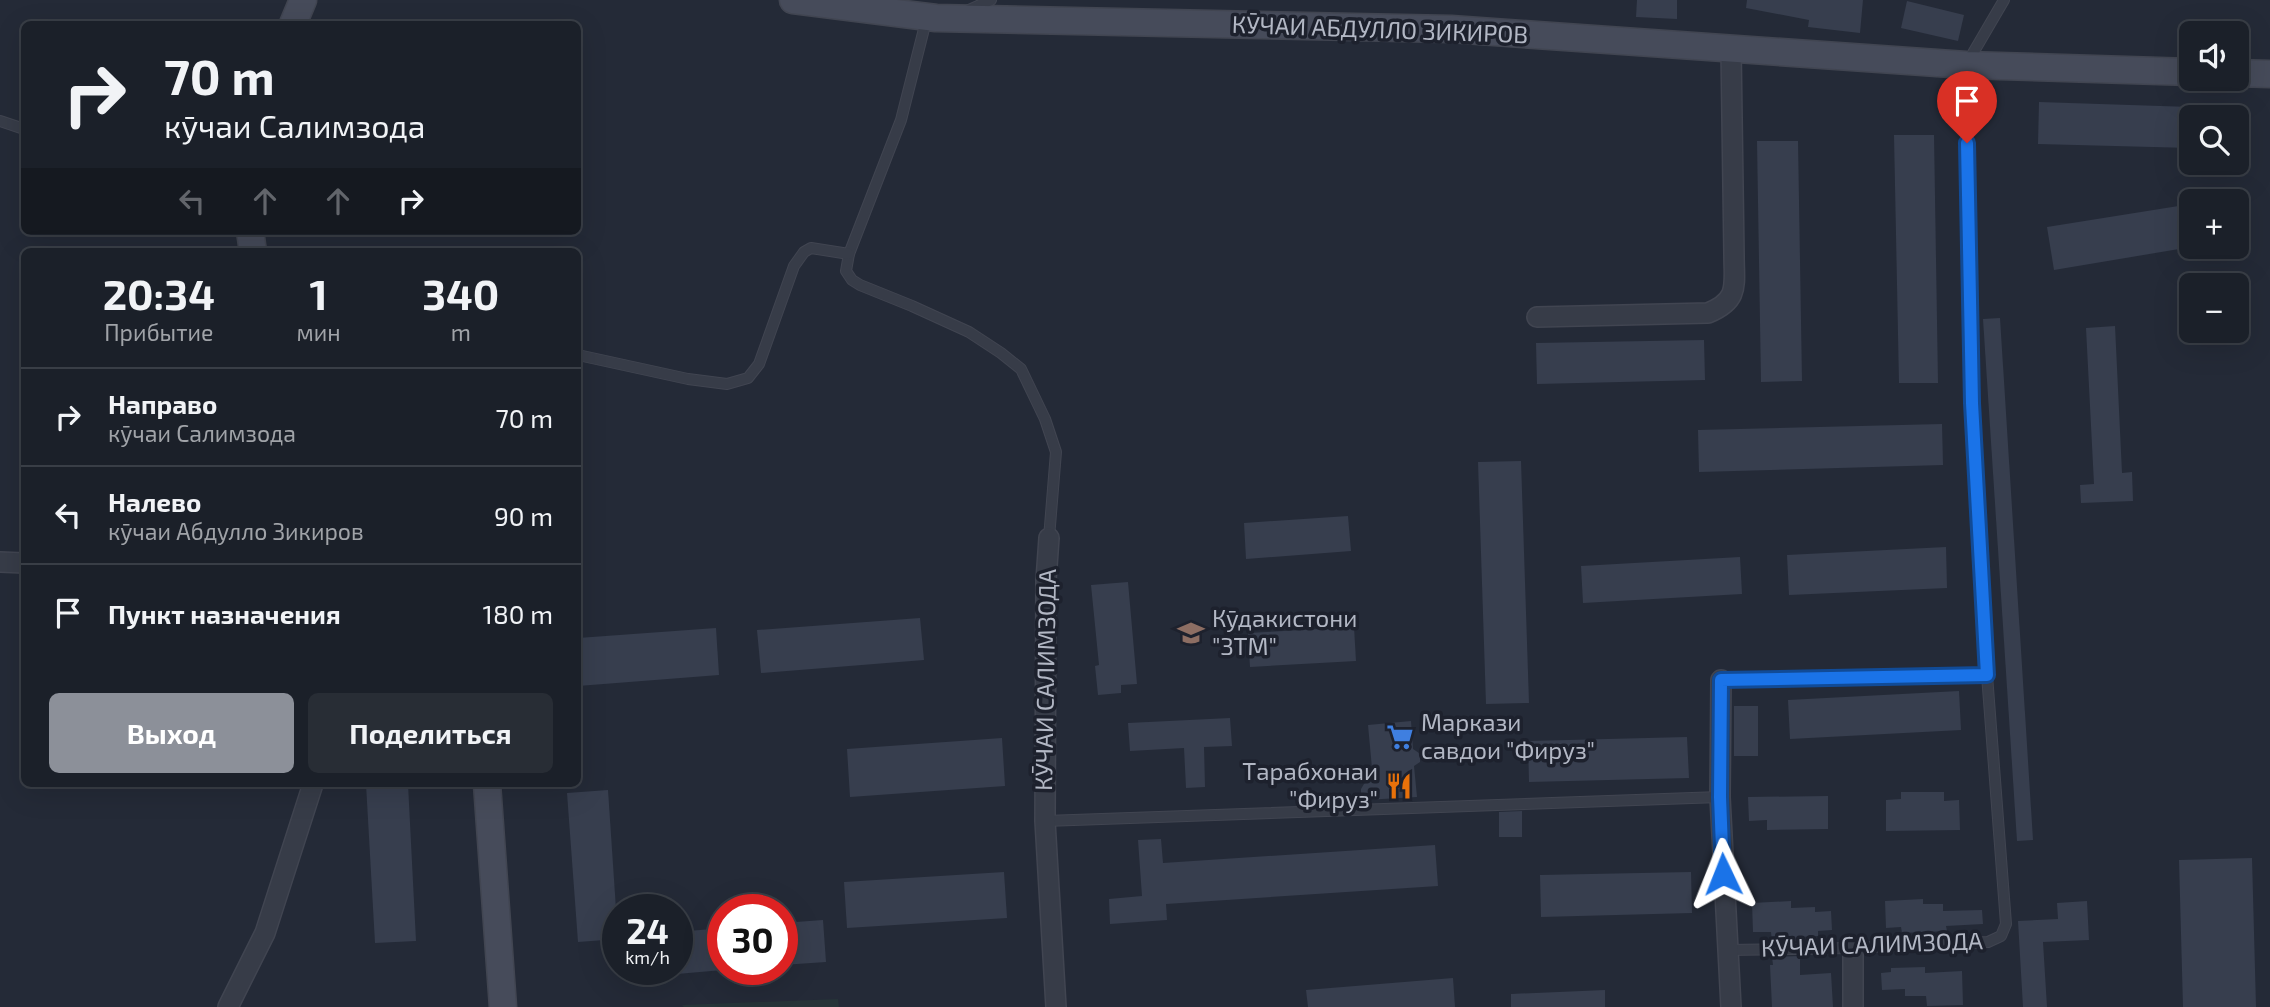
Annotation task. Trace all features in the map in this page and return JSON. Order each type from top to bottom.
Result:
[{"type":"street","points":[[294,21],[303,0]]},
{"type":"street","name":"КӮЧАИ АБДУЛЛО ЗИКИРОВ","points":[[793,0],[940,18],[1451,29],[1966,65],[2179,72]]},
{"type":"street","points":[[1537,317],[1708,313],[1724,307],[1730,299],[1734,286],[1731,49]]},
{"type":"street","points":[[2249,73],[2270,74]]},
{"type":"street","name":"КӮЧАИ САЛИМЗОДА","points":[[1049,538],[1045,580],[1045,821],[1056,1007]]},
{"type":"street","points":[[0,562],[21,563]]},
{"type":"street","name":"КӮЧАИ САЛИМЗОДА","points":[[1721,680],[1720,797],[1731,1007]]},
{"type":"street","points":[[228,1007],[265,933],[312,787]]},
{"type":"street","points":[[487,787],[503,1007]]},
{"type":"street","points":[[1853,948],[1853,1007]]},
{"type":"lane","points":[[991,0],[940,18],[849,254],[846,271],[852,280],[969,332],[1021,369],[1045,419],[1056,452],[1049,538]]},
{"type":"lane","points":[[1987,675],[1972,403],[1966,65],[2004,0]]},
{"type":"lane","points":[[0,121],[21,128]]},
{"type":"lane","points":[[581,356],[701,381],[727,384],[748,378],[759,364],[799,258],[811,248],[849,254]]},
{"type":"lane","name":"КӮЧАИ САЛИМЗОДА","points":[[1721,680],[1987,675],[2006,924],[2004,931],[1995,940],[1988,942],[1726,950]]},
{"type":"lane","name":"КӮЧАИ САЛИМЗОДА","points":[[1045,821],[1720,797]]},
{"type":"shaded area","points":[[838,999],[839,1007],[682,1005]]},
{"type":"building","points":[[1637,0],[1677,0],[1677,19],[1636,17]]},
{"type":"building","points":[[1747,0],[1863,0],[1860,33],[1808,27],[1809,20],[1746,8]]},
{"type":"building","points":[[1907,1],[1964,15],[1958,41],[1901,28]]},
{"type":"building","points":[[2039,102],[2179,107],[2179,148],[2038,144]]},
{"type":"building","points":[[1894,135],[1934,135],[1938,383],[1899,383]]},
{"type":"building","points":[[1757,141],[1798,141],[1802,381],[1761,382]]},
{"type":"building","points":[[2179,206],[2179,249],[2054,270],[2047,227]]},
{"type":"building","points":[[2000,318],[2033,840],[2017,841],[1983,319]]},
{"type":"building","points":[[2115,326],[2122,473],[2132,472],[2133,501],[2081,503],[2080,485],[2094,484],[2086,328]]},
{"type":"building","points":[[1704,340],[1705,380],[1537,384],[1536,343]]},
{"type":"building","points":[[1942,424],[1943,465],[1699,472],[1698,430]]},
{"type":"building","points":[[1521,461],[1529,703],[1486,704],[1478,462]]},
{"type":"building","points":[[1348,516],[1351,551],[1246,559],[1244,523]]},
{"type":"building","points":[[1946,547],[1947,588],[1789,595],[1787,555]]},
{"type":"building","points":[[1740,557],[1742,594],[1583,603],[1581,566]]},
{"type":"building","points":[[1128,582],[1137,684],[1121,685],[1121,693],[1098,695],[1095,666],[1099,665],[1091,585]]},
{"type":"building","points":[[920,618],[924,660],[761,673],[757,630]]},
{"type":"building","points":[[1354,627],[1356,661],[1250,667],[1248,633]]},
{"type":"building","points":[[716,628],[719,675],[581,686],[581,638]]},
{"type":"building","points":[[1959,691],[1961,730],[1790,739],[1788,700]]},
{"type":"building","points":[[1734,706],[1758,706],[1758,756],[1734,756]]},
{"type":"building","points":[[1230,718],[1232,746],[1204,747],[1205,787],[1186,788],[1184,748],[1130,751],[1128,723]]},
{"type":"building","points":[[1411,721],[1413,749],[1420,757],[1420,762],[1414,766],[1417,797],[1365,800],[1361,789],[1373,779],[1368,725]]},
{"type":"building","points":[[1687,737],[1689,778],[1529,782],[1528,741]]},
{"type":"building","points":[[1002,738],[1005,786],[850,797],[847,749]]},
{"type":"building","points":[[366,787],[408,787],[416,941],[375,943]]},
{"type":"building","points":[[608,790],[615,894],[602,894],[602,940],[578,942],[567,793]]},
{"type":"building","points":[[1901,792],[1944,792],[1944,801],[1959,800],[1960,830],[1886,831],[1886,800],[1901,799]]},
{"type":"building","points":[[1828,796],[1828,829],[1767,830],[1767,820],[1749,821],[1748,797]]},
{"type":"building","points":[[1522,811],[1522,837],[1499,837],[1499,812]]},
{"type":"building","points":[[1161,839],[1163,863],[1435,845],[1438,886],[1166,904],[1167,920],[1110,924],[1109,899],[1142,896],[1138,840]]},
{"type":"building","points":[[2252,858],[2256,1007],[2183,1007],[2179,860]]},
{"type":"building","points":[[1004,872],[1007,918],[847,928],[844,882]]},
{"type":"building","points":[[1691,872],[1692,913],[1541,917],[1540,875]]},
{"type":"building","points":[[1923,899],[1923,904],[1943,904],[1943,911],[1982,910],[1983,924],[1946,926],[1947,931],[1902,933],[1901,927],[1886,928],[1885,901]]},
{"type":"building","points":[[1791,901],[1791,908],[1815,907],[1815,912],[1831,911],[1832,930],[1818,931],[1818,936],[1799,937],[1799,941],[1772,942],[1771,932],[1753,932],[1752,903]]},
{"type":"building","points":[[2087,901],[2089,940],[2043,942],[2047,1007],[2023,1007],[2018,921],[2058,919],[2057,903]]},
{"type":"building","points":[[823,920],[826,962],[798,964],[798,922]]},
{"type":"building","points":[[707,929],[707,971],[693,973],[693,931]]},
{"type":"building","points":[[1800,956],[1800,975],[1831,973],[1833,1007],[1772,1007],[1772,957]]},
{"type":"building","points":[[1925,967],[1925,973],[1962,971],[1963,1005],[1927,1006],[1926,996],[1905,996],[1905,989],[1882,990],[1881,973],[1891,972],[1891,968]]},
{"type":"building","points":[[1453,978],[1455,1007],[1308,1007],[1306,990]]},
{"type":"building","points":[[1605,990],[1605,1007],[1511,1007],[1511,994]]},
{"type":"place","name":"Кӯдакистони \"ЗТМ\"","points":[[1191,633]]},
{"type":"place","name":"Маркази савдои \"Фируз\"","points":[[1400,737]]},
{"type":"place","name":"Тарабхонаи \"Фируз\"","points":[[1399,786]]},
{"type":"route","points":[[1723,874],[1720,797],[1721,680],[1987,675],[1972,403],[1967,143]]}]
